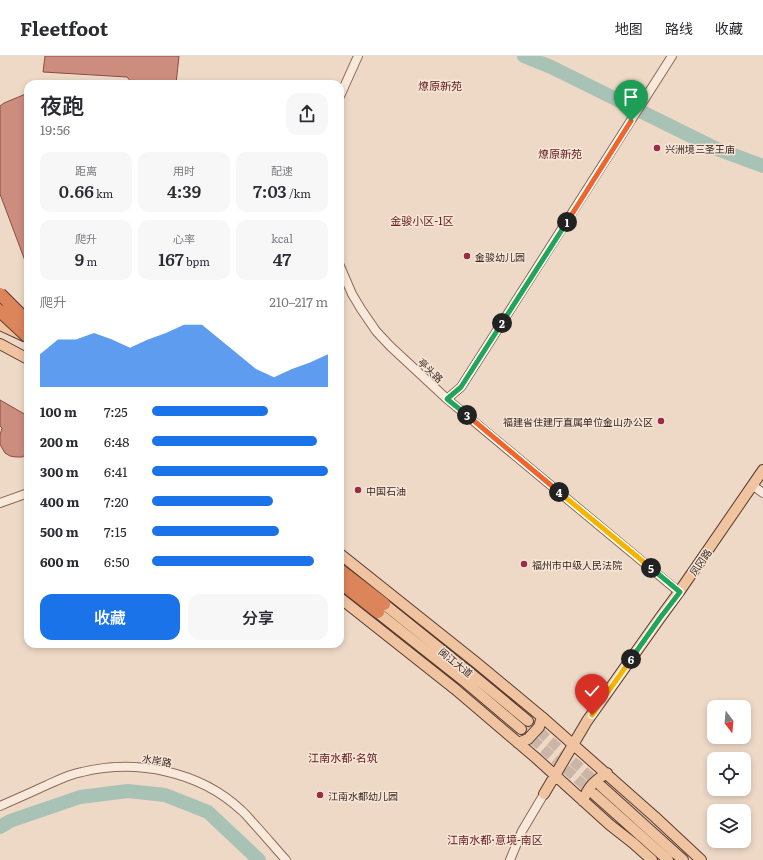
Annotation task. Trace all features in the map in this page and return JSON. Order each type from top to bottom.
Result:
[{"type":"highway","points":[[0,293],[24,318]]},
{"type":"highway","points":[[0,311],[24,334]]},
{"type":"highway","points":[[344,574],[381,608]]},
{"type":"highway","points":[[344,585],[381,608]]},
{"type":"main road","points":[[0,326],[24,335]]},
{"type":"main road","points":[[0,344],[24,358]]},
{"type":"main road","name":"凤冈路","points":[[544,794],[596,709],[655,624],[680,592],[763,470]]},
{"type":"main road","points":[[344,557],[542,716],[607,773],[701,860]]},
{"type":"main road","points":[[344,570],[381,608]]},
{"type":"main road","points":[[344,587],[381,608]]},
{"type":"main road","points":[[344,601],[455,689],[652,860]]},
{"type":"main road","name":"闽江大道","points":[[381,608],[470,673],[525,725]]},
{"type":"main road","points":[[518,743],[528,739],[539,727],[542,716]]},
{"type":"main road","points":[[583,801],[587,791],[598,778],[607,773]]},
{"type":"main road","points":[[668,860],[597,790],[682,860]]},
{"type":"street","points":[[344,87],[358,56]]},
{"type":"street","points":[[447,399],[461,387],[672,56]]},
{"type":"street","name":"亭头路","points":[[344,275],[352,294],[361,309],[376,331],[390,346],[447,399],[680,592]]},
{"type":"street","points":[[0,293],[24,333]]},
{"type":"street","points":[[752,485],[763,493]]},
{"type":"street","points":[[0,503],[24,495]]},
{"type":"street","name":"水岸路","points":[[0,806],[65,777],[81,772],[114,767],[145,767],[173,773],[194,780],[222,795],[242,810],[286,860]]},
{"type":"street","points":[[510,860],[522,831],[544,794]]},
{"type":"building","points":[[45,56],[179,56],[176,80],[130,80],[127,77],[43,72]]},
{"type":"building","points":[[24,95],[24,258],[0,194],[0,106]]},
{"type":"building","points":[[0,400],[24,414],[24,456],[16,457],[5,453],[0,444],[2,428],[0,426]]},
{"type":"waterway","points":[[524,56],[551,67],[717,149],[763,166]]},
{"type":"waterway","points":[[0,827],[10,821],[80,797],[128,791],[165,795],[208,812],[259,860]]},
{"type":"tunnel","points":[[528,721],[601,786]]},
{"type":"tunnel","points":[[521,729],[594,794]]},
{"type":"place","name":"兴洲境三圣王庙","points":[[657,148]]},
{"type":"place","name":"金骏幼儿园","points":[[467,256]]},
{"type":"place","name":"福建省住建厅直属单位金山办公区","points":[[661,421]]},
{"type":"place","name":"中国石油","points":[[358,490]]},
{"type":"place","name":"福州市中级人民法院","points":[[524,564]]},
{"type":"place","name":"江南水都幼儿园","points":[[320,795]]},
{"type":"district","name":"燎原新苑","points":[[440,85]]},
{"type":"district","name":"燎原新苑","points":[[560,153]]},
{"type":"district","name":"金骏小区-1区","points":[[422,220]]},
{"type":"district","name":"江南水都·名筑","points":[[343,757]]},
{"type":"district","name":"江南水都·意境-南区","points":[[495,839]]},
{"type":"route","points":[[592,715],[680,592],[447,399],[461,387],[631,121]]}]
